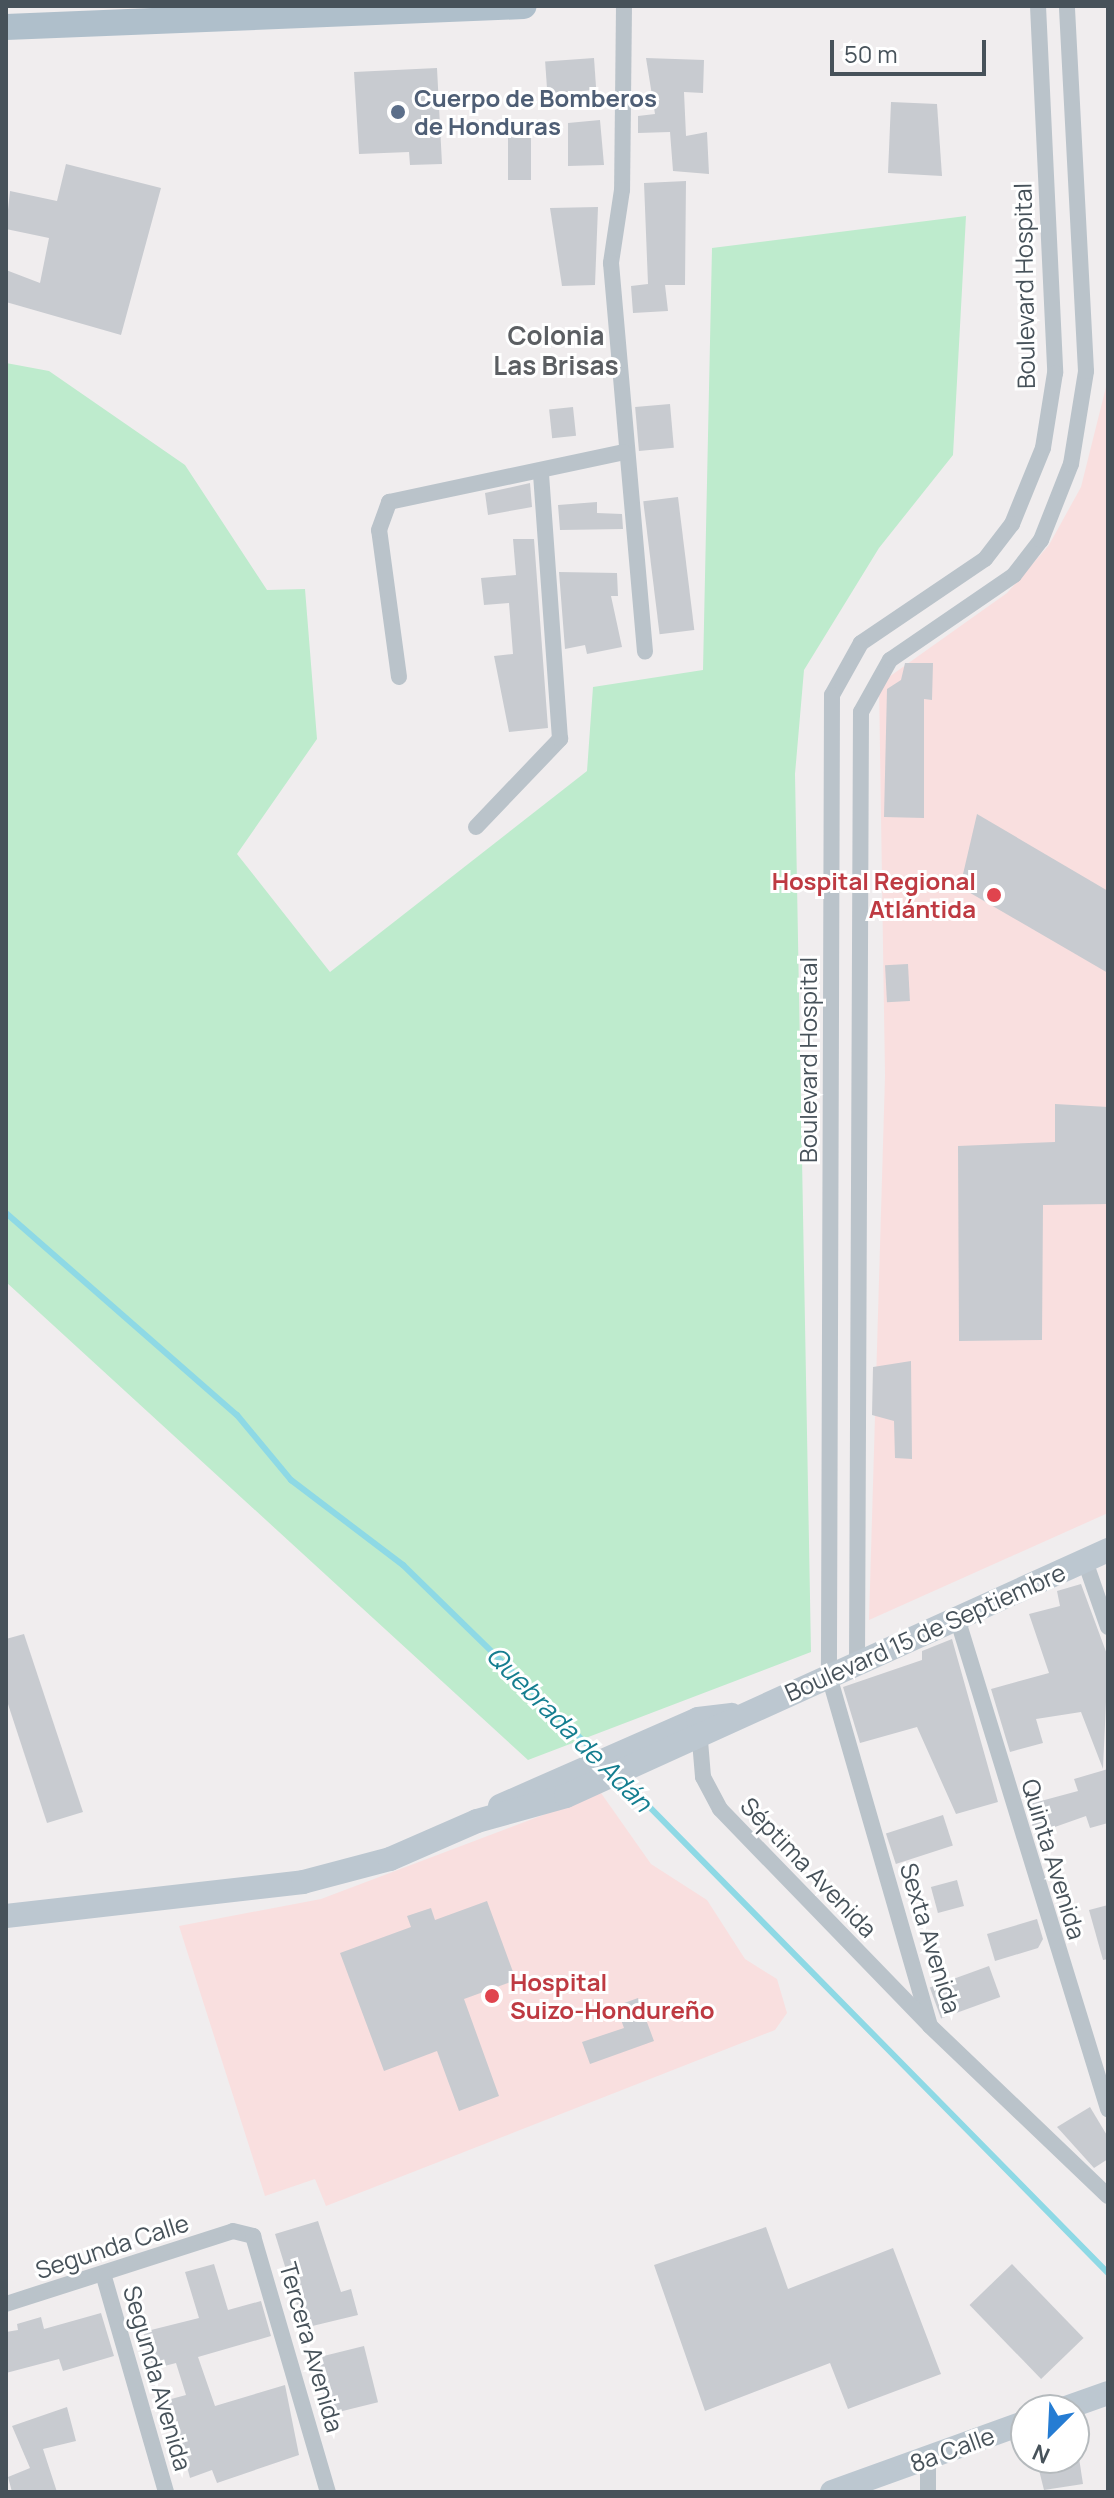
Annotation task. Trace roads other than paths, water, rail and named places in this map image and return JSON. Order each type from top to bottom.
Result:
[{"type":"main road","points":[[6,27],[524,6]]},
{"type":"street","points":[[624,6],[622,190],[611,263],[624,452],[645,652]]},
{"type":"street","name":"Boulevard Hospital","points":[[829,1676],[832,695],[861,643],[985,559],[1012,524],[1043,448],[1055,373],[1038,6]]},
{"type":"street","points":[[857,1664],[861,712],[890,660],[1014,575],[1041,540],[1071,464],[1086,371],[1067,6]]},
{"type":"street","points":[[399,677],[379,513],[408,496],[624,452]]},
{"type":"street","points":[[476,827],[560,739],[541,471]]},
{"type":"street","name":"Boulevard 15 de Septiembre","points":[[477,1821],[538,1783],[742,1713],[958,1621],[1108,1550]]},
{"type":"street","points":[[1085,1561],[1108,1627]]},
{"type":"street","name":"Quinta Avenida","points":[[958,1621],[1108,2109]]},
{"type":"street","name":"Sexta Avenida","points":[[829,1676],[930,2026],[1108,2196]]},
{"type":"street","name":"Boulevard 15 de Septiembre","points":[[6,1916],[303,1882],[390,1859],[477,1821],[566,1796],[649,1760],[699,1729]]},
{"type":"street","name":"Séptima Avenida","points":[[699,1729],[703,1777],[720,1809],[930,2026]]},
{"type":"street","name":"Segunda Calle","points":[[6,2304],[104,2277],[233,2231]]},
{"type":"street","name":"Tercera Avenida","points":[[233,2231],[253,2236],[262,2254],[328,2492]]},
{"type":"street","name":"Segunda Avenida","points":[[104,2277],[166,2492]]},
{"type":"street","name":"8a Calle","points":[[832,2492],[1010,2428]]},
{"type":"street","points":[[928,2457],[928,2492]]},
{"type":"waterway","name":"Quebrada de Adán","points":[[6,1213],[237,1415],[291,1480],[403,1565],[598,1755]]},
{"type":"waterway","name":"Quebrada de Adán","points":[[620,1777],[1108,2273]]},
{"type":"place","name":"Cuerpo de Bomberos de Honduras","points":[[398,112]]},
{"type":"place","name":"Hospital Regional Atlántida","points":[[994,895]]},
{"type":"place","name":"Hospital Suizo-Hondureño","points":[[492,1996]]},
{"type":"district","name":"Colonia Las Brisas","points":[[556,351]]}]
